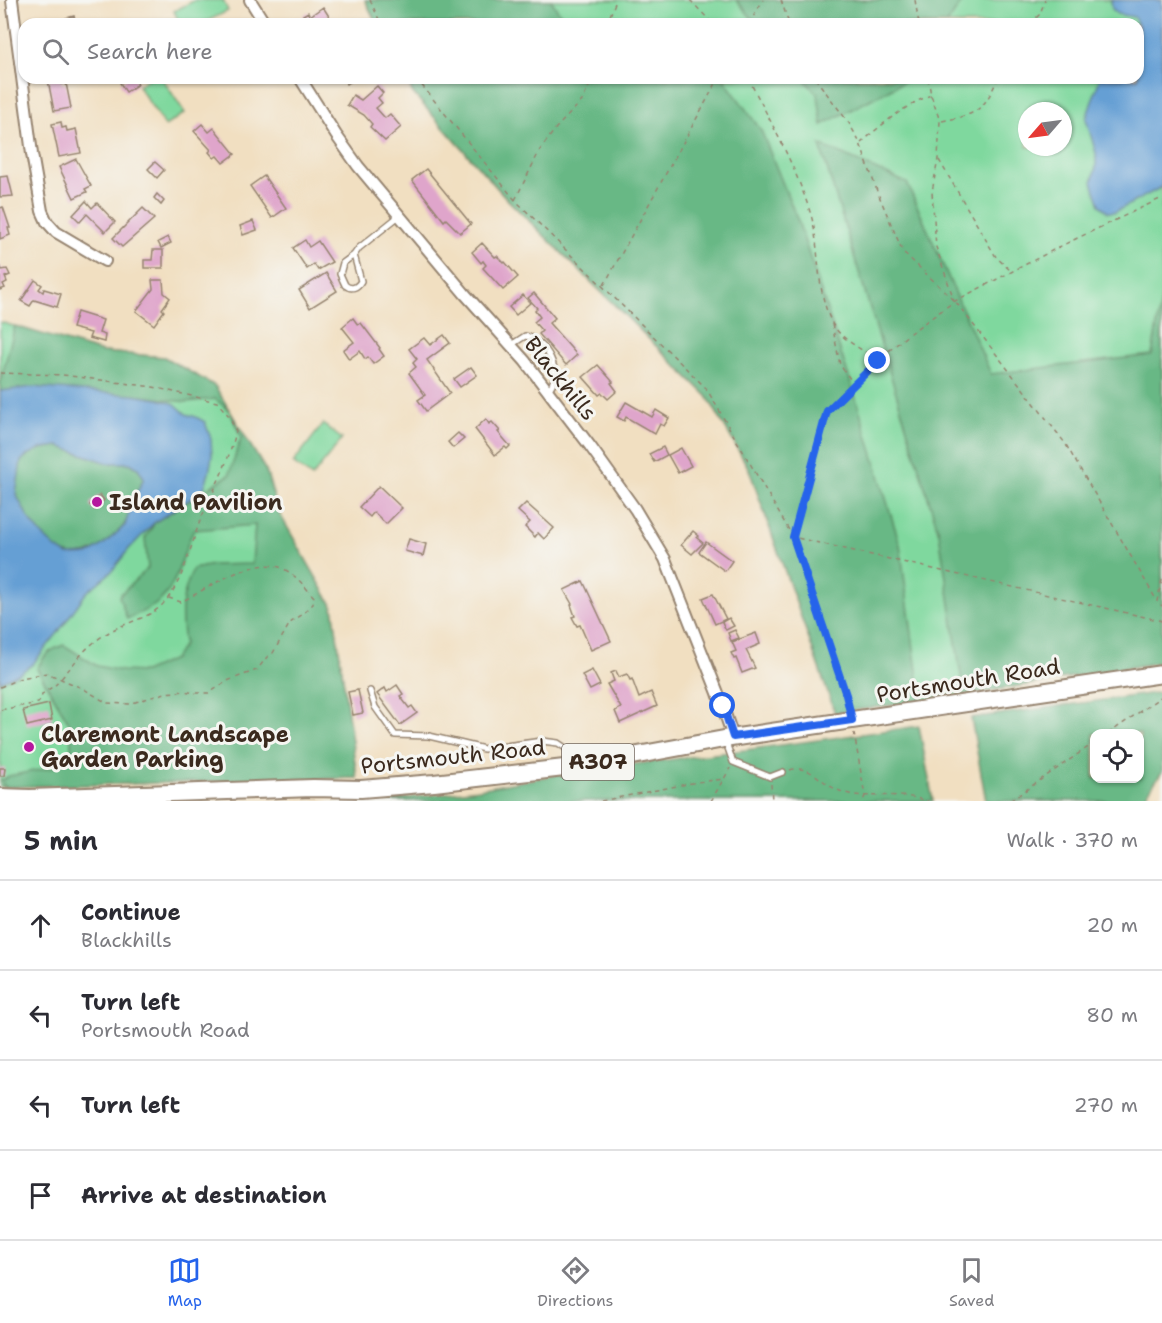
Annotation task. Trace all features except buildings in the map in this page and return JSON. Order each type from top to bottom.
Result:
[{"type":"main road","name":"Portsmouth Road","points":[[29,800],[313,788],[361,789],[573,767],[729,738],[1162,674]]},
{"type":"main road","name":"A307","points":[[0,797],[29,800]]},
{"type":"street","points":[[12,0],[18,44]]},
{"type":"street","points":[[250,0],[261,18]]},
{"type":"street","points":[[23,84],[42,211],[47,222],[56,232],[105,261]]},
{"type":"street","name":"Blackhills","points":[[304,84],[346,150],[399,216],[511,346],[618,484],[665,559],[718,693],[729,738]]},
{"type":"lane","points":[[354,255],[361,282],[352,288],[345,285],[340,274],[343,263],[354,255],[358,248],[399,216]]},
{"type":"lane","points":[[511,346],[525,336],[532,337],[553,360],[555,376],[551,388],[547,391]]},
{"type":"lane","points":[[370,691],[375,707],[395,735],[429,736],[484,749],[542,741],[558,742],[570,751],[573,767]]},
{"type":"lane","points":[[729,738],[733,762],[770,777],[783,772]]},
{"type":"path","points":[[370,0],[378,18]]},
{"type":"path","points":[[609,18],[616,0]]},
{"type":"path","points":[[690,0],[707,18]]},
{"type":"path","points":[[752,18],[763,0]]},
{"type":"path","points":[[781,0],[787,18]]},
{"type":"path","points":[[915,0],[919,18]]},
{"type":"path","points":[[1036,18],[1045,0]]},
{"type":"path","points":[[421,84],[515,200],[604,285],[706,388],[793,537],[846,695],[865,796],[863,801]]},
{"type":"path","points":[[515,200],[540,150],[555,128],[582,101],[590,84]]},
{"type":"path","points":[[604,285],[715,84]]},
{"type":"path","points":[[751,84],[773,125],[811,217],[822,293],[832,323],[840,366],[854,384]]},
{"type":"path","points":[[820,84],[849,123],[860,143],[877,191],[903,252],[955,301],[1065,443],[1162,606]]},
{"type":"path","points":[[929,84],[940,121],[938,159],[932,192],[936,247],[955,301]]},
{"type":"path","points":[[940,121],[970,115],[988,100],[995,84]]},
{"type":"path","points":[[860,143],[879,126],[922,98],[931,95]]},
{"type":"path","points":[[938,159],[996,257],[1012,272]]},
{"type":"path","points":[[793,537],[827,411],[878,361],[910,333],[955,301],[1162,198]]},
{"type":"path","points":[[832,323],[842,337],[878,361]]},
{"type":"path","points":[[0,373],[63,375],[153,387],[217,402],[234,425],[236,432],[179,580],[168,598],[158,609],[111,630],[95,641],[82,652],[62,679],[42,694],[38,703],[0,710]]},
{"type":"path","points":[[793,537],[1162,621]]},
{"type":"path","points":[[0,687],[21,678],[52,674],[107,703],[129,704],[165,693],[184,691],[209,693],[227,681],[257,670],[267,657],[273,654],[290,623],[313,604],[314,597],[299,579],[283,568],[266,564],[230,575],[181,602],[168,598]]},
{"type":"path","points":[[1157,601],[1162,580]]},
{"type":"path","points":[[1115,729],[1162,696]]},
{"type":"path","points":[[1010,801],[1090,746]]},
{"type":"path","points":[[711,801],[733,762]]},
{"type":"path","points":[[783,772],[802,768],[811,771],[839,791],[865,796],[901,796],[928,801]]},
{"type":"path","points":[[770,777],[772,801]]},
{"type":"path","points":[[603,801],[697,782],[724,779]]},
{"type":"green space","points":[[195,0],[223,0],[228,11],[213,18],[177,18],[174,11]]},
{"type":"green space","points":[[365,0],[1162,0],[1162,662],[964,695],[835,713],[749,469],[707,396],[508,200],[413,93],[409,84],[1144,84],[1144,18],[374,18]]},
{"type":"green space","points":[[365,0],[551,0],[563,18],[374,18]]},
{"type":"green space","points":[[736,0],[963,0],[951,18],[752,18]]},
{"type":"green space","points":[[166,84],[185,113],[165,126],[138,86]]},
{"type":"green space","points":[[409,84],[727,84],[761,130],[798,221],[858,405],[900,545],[921,701],[835,713],[749,469],[707,396],[508,200],[413,93]]},
{"type":"green space","points":[[808,84],[900,84],[822,125],[818,95]]},
{"type":"green space","points":[[820,145],[907,183],[991,374],[1152,355],[1162,295],[1162,662],[964,695],[939,533]]},
{"type":"green space","points":[[0,322],[102,352],[164,357],[215,386],[266,471],[278,511],[333,607],[357,778],[0,787]]},
{"type":"green space","points":[[15,326],[102,352],[164,357],[215,386],[230,411],[215,399],[186,402],[133,395],[0,391]]},
{"type":"green space","points":[[230,411],[266,471],[278,511],[333,607],[357,778],[4,787],[2,780],[9,776],[54,767],[71,758],[71,726],[37,669],[51,651],[64,645],[97,666],[144,672],[174,659],[184,644],[182,606],[193,569],[212,565],[252,564],[255,525],[194,530],[175,579],[164,597],[153,606],[127,619],[119,596],[148,568],[145,538],[155,522],[229,475],[241,438]]},
{"type":"green space","points":[[323,424],[342,439],[312,477],[293,463]]},
{"type":"green space","points":[[58,446],[108,463],[130,463],[138,468],[144,478],[122,528],[105,544],[91,552],[67,554],[52,546],[25,513],[17,497],[16,479],[24,457],[43,448]]},
{"type":"green space","points":[[1162,692],[1162,772],[1142,801],[986,801],[971,718]]},
{"type":"green space","points":[[919,726],[933,801],[383,801],[479,789],[571,772]]},
{"type":"water","points":[[1111,0],[1162,0],[1162,187],[1115,212],[1108,212],[1100,205],[1092,182],[1096,167],[1096,153],[1086,119],[1098,84],[1144,84],[1144,18],[1117,14],[1112,9]]},
{"type":"water","points":[[33,387],[159,399],[175,404],[186,414],[205,422],[211,439],[212,457],[203,491],[155,522],[111,572],[86,593],[33,664],[0,682],[0,391]],"holes":[[[58,446],[108,463],[130,463],[138,468],[144,478],[133,500],[125,525],[89,554],[68,555],[42,535],[29,519],[16,494],[21,461],[40,449]]]},
{"type":"place","name":"Island Pavilion","points":[[97,502]]},
{"type":"place","name":"Claremont Landscape Garden Parking","points":[[29,747]]},
{"type":"route","points":[[723,706],[733,737],[852,720],[846,695],[793,537],[827,411],[878,361]]}]
